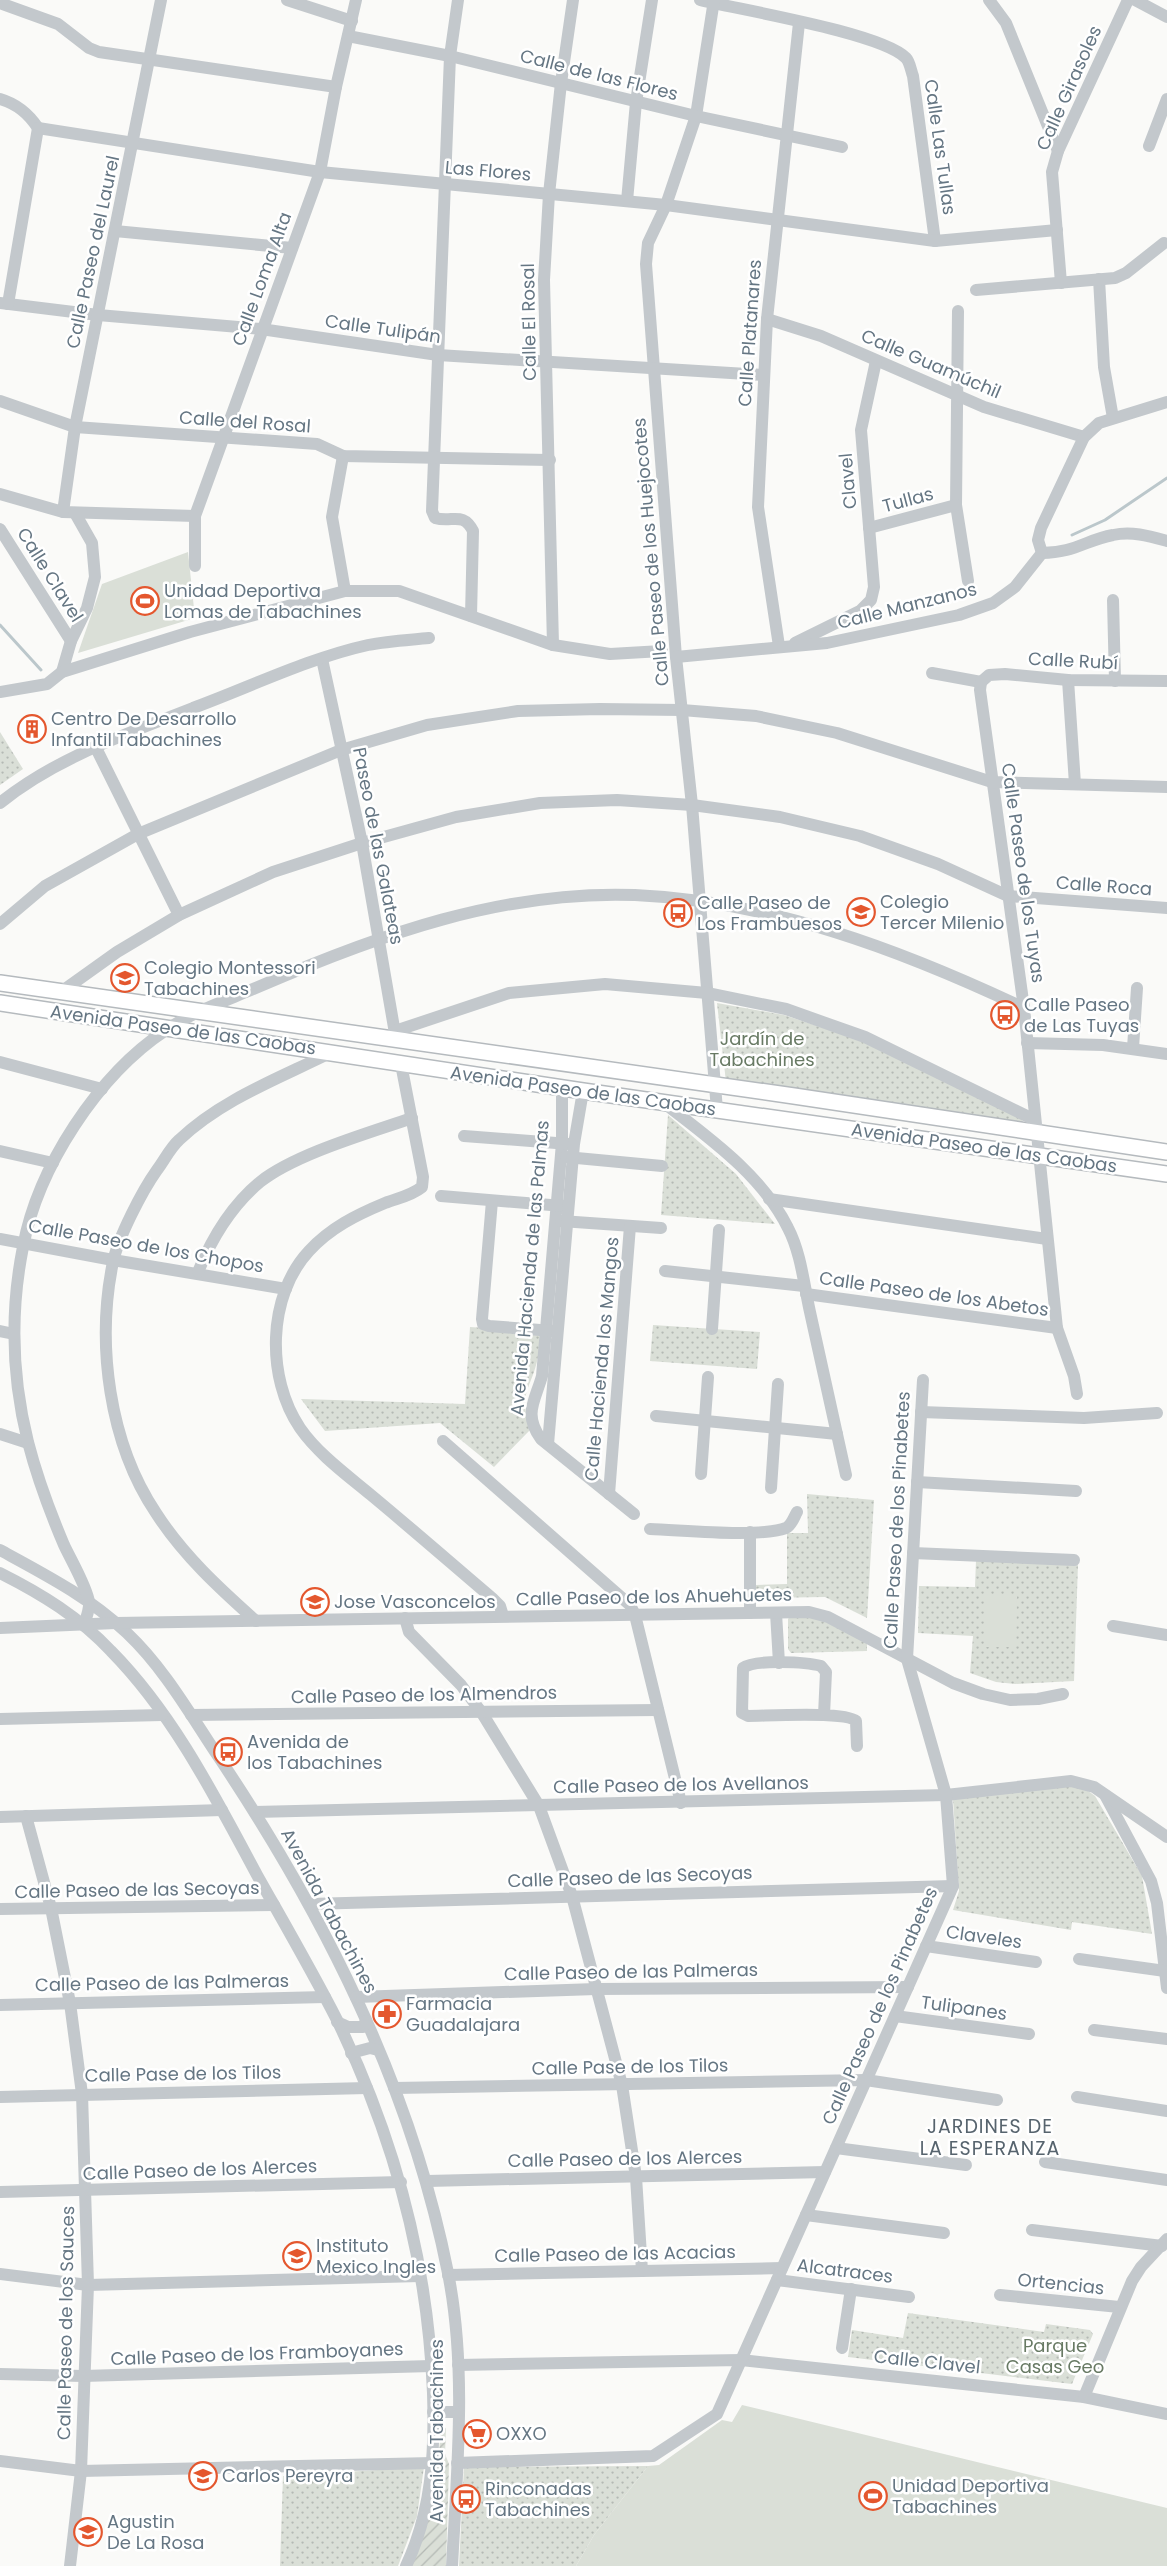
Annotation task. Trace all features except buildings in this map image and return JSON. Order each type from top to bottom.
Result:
[{"type":"main road","name":"Avenida Paseo de las Caobas","points":[[0,983],[396,1036],[480,1052],[715,1085],[1036,1127],[1167,1152]]},
{"type":"main road","name":"Avenida Paseo de las Caobas","points":[[0,1003],[166,1030],[332,1052],[477,1076],[562,1094],[664,1103],[717,1110],[1167,1174]]},
{"type":"main road","points":[[477,1076],[480,1052]]},
{"type":"street","points":[[2,0],[0,4],[58,24],[89,48],[99,52],[336,87]]},
{"type":"street","name":"Calle Paseo del Laurel","points":[[69,513],[75,427],[161,0]]},
{"type":"street","points":[[287,0],[352,21]]},
{"type":"street","name":"Calle Loma Alta","points":[[195,566],[195,516],[225,437],[261,329],[320,172],[336,87],[356,0]]},
{"type":"street","points":[[458,0],[450,56],[432,511],[435,518],[464,519],[473,531],[471,616]]},
{"type":"street","name":"Calle El Rosal","points":[[553,645],[550,460],[544,280],[549,194],[561,83],[574,0]]},
{"type":"street","points":[[627,201],[636,102],[652,0]]},
{"type":"street","points":[[700,0],[799,22]]},
{"type":"street","points":[[989,0],[1006,23],[1058,151]]},
{"type":"street","name":"Calle Girasoles","points":[[1061,283],[1052,172],[1058,151],[1128,0]]},
{"type":"street","points":[[1135,0],[1167,17]]},
{"type":"street","name":"Calle Paseo de los Huejocotes","points":[[714,2],[696,116],[666,205],[648,243],[646,264],[676,657],[692,805],[717,1110]]},
{"type":"street","name":"Calle Las Tullas","points":[[799,22],[861,37],[893,50],[907,59],[913,76],[935,241]]},
{"type":"street","name":"Calle Platanares","points":[[784,646],[758,507],[767,319],[799,22]]},
{"type":"street","name":"Calle de las Flores","points":[[348,36],[450,56],[786,137],[842,147]]},
{"type":"street","points":[[0,99],[13,103],[30,116],[38,128],[4,303]]},
{"type":"street","points":[[1149,146],[1167,99]]},
{"type":"street","name":"Las Flores","points":[[38,128],[320,172],[666,205],[935,241],[1057,230]]},
{"type":"street","points":[[115,231],[292,248]]},
{"type":"street","points":[[976,290],[1114,278],[1126,273],[1164,243]]},
{"type":"street","points":[[1098,279],[1104,367],[1113,418]]},
{"type":"street","name":"Calle Tulipán","points":[[4,303],[98,315],[261,329],[438,355],[763,375]]},
{"type":"street","points":[[958,311],[956,506],[968,582]]},
{"type":"street","name":"Calle Guamúchil","points":[[767,319],[796,326],[984,407],[1084,437]]},
{"type":"street","name":"Clavel","points":[[871,600],[874,587],[861,430],[876,361]]},
{"type":"street","name":"Calle del Rosal","points":[[0,402],[75,427],[316,444],[343,456],[550,460]]},
{"type":"street","points":[[1167,402],[1099,423],[1084,437],[1041,528],[1038,540],[1042,553],[1066,552],[1112,535],[1128,533],[1167,541]]},
{"type":"street","points":[[343,456],[332,517],[345,591]]},
{"type":"street","points":[[0,494],[69,513],[195,516]]},
{"type":"street","name":"Tullas","points":[[869,528],[956,506]]},
{"type":"street","points":[[62,672],[71,641],[88,608],[95,577],[92,543],[69,513]]},
{"type":"street","name":"Calle Clavel","points":[[0,529],[71,641]]},
{"type":"street","name":"Calle Manzanos","points":[[676,657],[828,643],[960,615],[993,603],[1015,587],[1042,553]]},
{"type":"street","points":[[0,692],[47,684],[62,672],[190,632],[345,591],[399,591],[553,645],[610,654],[662,651]]},
{"type":"street","name":"Calle Manzanos","points":[[784,646],[860,611],[871,600]]},
{"type":"street","points":[[1113,600],[1115,681]]},
{"type":"street","points":[[0,803],[24,783],[95,746],[322,659],[368,645],[429,638]]},
{"type":"street","name":"Paseo de las Galateas","points":[[322,659],[362,843],[396,1036]]},
{"type":"street","points":[[932,673],[981,682]]},
{"type":"street","name":"Calle Rubí","points":[[981,682],[989,675],[1004,674],[1068,680],[1167,681]]},
{"type":"street","points":[[1068,680],[1075,784]]},
{"type":"street","name":"Calle Paseo de los Tuyas","points":[[981,682],[980,690],[992,782],[1024,1008],[1057,1328],[1074,1376],[1076,1394]]},
{"type":"street","points":[[0,924],[45,886],[138,834],[341,750],[427,725],[518,711],[682,710],[756,716],[837,733],[992,782],[1167,787]]},
{"type":"street","points":[[95,746],[179,915]]},
{"type":"street","points":[[61,992],[117,952],[179,915],[273,872],[362,843],[456,817],[540,803],[617,800],[692,805],[780,817],[860,836],[938,864],[1008,896]]},
{"type":"street","points":[[84,1625],[89,1601],[52,1516],[28,1443],[17,1390],[14,1334],[16,1288],[23,1243],[35,1205],[53,1164],[74,1127],[102,1089],[134,1056],[166,1030],[202,1011],[335,955],[451,916],[505,904],[560,898],[635,895],[699,901],[767,913],[833,930],[907,956],[1024,1008]]},
{"type":"street","name":"Calle Roca","points":[[1008,896],[1167,908]]},
{"type":"street","points":[[396,1036],[509,993],[605,984],[707,993],[786,1009],[865,1037],[1036,1127]]},
{"type":"street","points":[[1133,1048],[1137,988]]},
{"type":"street","points":[[1027,1043],[1066,1043],[1133,1048],[1167,1054]]},
{"type":"street","points":[[256,1621],[184,1552],[155,1513],[138,1481],[125,1449],[109,1377],[106,1320],[113,1260],[143,1191],[178,1140],[223,1105],[332,1052]]},
{"type":"street","points":[[0,1062],[102,1089]]},
{"type":"street","points":[[401,1064],[423,1178],[422,1187],[415,1193],[385,1203],[340,1224],[308,1252],[286,1288],[276,1324],[276,1357],[285,1397],[300,1428],[328,1458],[492,1598],[500,1606],[503,1616]]},
{"type":"street","name":"Avenida Hacienda de las Palmas","points":[[562,1094],[568,1144],[551,1331],[542,1376],[532,1402],[531,1413],[536,1432],[548,1444],[634,1514]]},
{"type":"street","name":"Avenida Hacienda de las Palmas","points":[[568,1144],[582,1096]]},
{"type":"street","points":[[664,1103],[720,1146],[769,1199],[789,1228],[805,1290],[846,1475]]},
{"type":"street","points":[[198,1272],[212,1240],[232,1212],[261,1182],[294,1162],[412,1118]]},
{"type":"street","points":[[464,1136],[568,1144]]},
{"type":"street","points":[[0,1151],[53,1164]]},
{"type":"street","points":[[567,1157],[662,1166]]},
{"type":"street","points":[[441,1196],[562,1206]]},
{"type":"street","points":[[769,1199],[1048,1239]]},
{"type":"street","points":[[492,1201],[483,1324],[551,1331],[548,1444]]},
{"type":"street","points":[[561,1221],[660,1228]]},
{"type":"street","name":"Calle Hacienda los Mangos","points":[[608,1494],[630,1226]]},
{"type":"street","points":[[712,1329],[719,1230]]},
{"type":"street","name":"Calle Paseo de los Chopos","points":[[0,1239],[113,1260],[198,1272],[286,1288]]},
{"type":"street","name":"Calle Paseo de los Abetos","points":[[665,1271],[716,1276],[1057,1328]]},
{"type":"street","points":[[0,1331],[14,1334]]},
{"type":"street","points":[[701,1474],[708,1377]]},
{"type":"street","name":"Calle Paseo de los Pinabetes","points":[[457,2463],[653,2456],[717,2414],[952,1886],[946,1796],[907,1659],[923,1380]]},
{"type":"street","points":[[771,1488],[778,1384]]},
{"type":"street","points":[[921,1412],[1084,1418],[1157,1413]]},
{"type":"street","points":[[656,1416],[837,1434]]},
{"type":"street","points":[[0,1434],[28,1443]]},
{"type":"street","points":[[443,1440],[630,1605],[635,1615],[681,1803]]},
{"type":"street","points":[[917,1482],[1076,1491]]},
{"type":"street","points":[[650,1529],[750,1532],[787,1528],[797,1512]]},
{"type":"street","points":[[750,1532],[750,1613]]},
{"type":"street","name":"Avenida Tabachines","points":[[0,1550],[68,1586],[89,1601],[116,1623],[153,1661],[192,1715],[256,1812],[309,1904],[356,1997],[394,2088],[426,2181],[448,2275],[458,2365],[457,2463],[452,2566]]},
{"type":"street","points":[[913,1554],[1074,1560]]},
{"type":"street","name":"Avenida Tabachines","points":[[0,1573],[38,1592],[84,1625],[119,1659],[162,1715],[196,1764],[222,1810],[324,1997],[367,2088],[401,2182],[420,2276],[432,2366],[433,2463],[421,2527],[406,2566]]},
{"type":"street","points":[[776,1613],[779,1662]]},
{"type":"street","name":"Calle Paseo de los Ahuehuetes","points":[[0,1628],[116,1623],[503,1616],[819,1614],[953,1683],[982,1694],[1010,1700],[1038,1700],[1063,1694]]},
{"type":"street","points":[[405,1618],[410,1632],[461,1685],[482,1713],[539,1806],[572,1896],[622,2085],[636,2177],[642,2271]]},
{"type":"street","points":[[1113,1626],[1167,1635]]},
{"type":"street","points":[[824,1715],[826,1672],[824,1668],[816,1664],[779,1662],[750,1664],[743,1668],[740,1706],[742,1713],[748,1716],[824,1715],[854,1719],[857,1746]]},
{"type":"street","name":"Calle Paseo de los Almendros","points":[[192,1715],[658,1710]]},
{"type":"street","points":[[0,1719],[162,1715]]},
{"type":"street","points":[[196,1764],[216,1752]]},
{"type":"street","name":"Calle Paseo de los Avellanos","points":[[256,1812],[946,1796],[1059,1780],[1082,1782],[1104,1793],[1167,1837]]},
{"type":"street","points":[[1104,1793],[1151,1882],[1157,1903],[1167,1988]]},
{"type":"street","points":[[0,1817],[222,1810]]},
{"type":"street","name":"Calle Paseo de los Sauces","points":[[26,1816],[52,1908],[70,2003],[82,2094],[87,2191],[88,2285],[83,2376],[81,2471],[70,2566]]},
{"type":"street","name":"Calle Paseo de las Secoyas","points":[[309,1904],[952,1886]]},
{"type":"street","name":"Calle Paseo de las Secoyas","points":[[0,1910],[274,1905]]},
{"type":"street","name":"Claveles","points":[[926,1946],[1036,1962]]},
{"type":"street","points":[[1079,1959],[1165,1971]]},
{"type":"street","name":"Calle Paseo de las Palmeras","points":[[356,1997],[596,1989],[908,1986]]},
{"type":"street","name":"Calle Paseo de las Palmeras","points":[[0,2004],[324,1997]]},
{"type":"street","name":"Tulipanes","points":[[894,2016],[1029,2034]]},
{"type":"street","points":[[337,2022],[356,2029],[363,2027],[366,2021]]},
{"type":"street","points":[[1094,2030],[1167,2039]]},
{"type":"street","points":[[351,2052],[370,2048],[378,2050]]},
{"type":"street","name":"Calle Pase de los Tilos","points":[[394,2088],[866,2080],[996,2100]]},
{"type":"street","name":"Calle Pase de los Tilos","points":[[0,2097],[367,2088]]},
{"type":"street","points":[[1077,2097],[1167,2111]]},
{"type":"street","points":[[836,2148],[966,2166]]},
{"type":"street","points":[[1045,2162],[1167,2180]]},
{"type":"street","name":"Calle Paseo de los Alerces","points":[[426,2181],[825,2172]]},
{"type":"street","name":"Calle Paseo de los Alerces","points":[[0,2192],[401,2182]]},
{"type":"street","points":[[806,2215],[944,2233]]},
{"type":"street","points":[[1032,2230],[1164,2243]]},
{"type":"street","points":[[1084,2397],[1119,2307],[1141,2267],[1164,2243]]},
{"type":"street","name":"Calle Paseo de las Acacias","points":[[448,2275],[642,2271],[779,2274]]},
{"type":"street","points":[[0,2274],[88,2285],[420,2276]]},
{"type":"street","name":"Alcatraces","points":[[779,2274],[851,2289],[908,2296]]},
{"type":"street","points":[[842,2348],[851,2289]]},
{"type":"street","name":"Ortencias","points":[[1000,2295],[1119,2307]]},
{"type":"street","points":[[458,2365],[740,2360]]},
{"type":"street","name":"Calle Clavel","points":[[740,2360],[1084,2397],[1167,2414]]},
{"type":"street","name":"Calle Paseo de los Framboyanes","points":[[0,2374],[83,2376],[432,2366]]},
{"type":"street","points":[[433,2412],[457,2412]]},
{"type":"street","points":[[0,2461],[81,2471],[433,2463]]},
{"type":"green space","name":"Unidad Deportiva Lomas de Tabachines","points":[[188,552],[195,618],[78,653],[102,584]]},
{"type":"green space","points":[[0,732],[23,769],[0,785]]},
{"type":"green space","name":"Jardín de Tabachines","points":[[717,1003],[784,1015],[863,1041],[1022,1117],[1023,1127],[726,1082]]},
{"type":"green space","points":[[668,1115],[736,1174],[775,1224],[661,1215]]},
{"type":"green space","points":[[653,1325],[760,1332],[757,1369],[650,1361]]},
{"type":"green space","points":[[470,1327],[540,1332],[538,1357],[525,1398],[530,1430],[494,1467],[440,1423],[325,1431],[301,1399],[465,1404]]},
{"type":"green space","points":[[807,1494],[874,1500],[867,1618],[825,1597],[755,1598],[755,1585],[787,1584],[787,1533],[808,1533]]},
{"type":"green space","points":[[976,1560],[1078,1564],[1074,1681],[1015,1684],[996,1682],[970,1673],[973,1636],[918,1633],[919,1586],[975,1587]]},
{"type":"green space","points":[[986,1596],[1017,1596],[1016,1647],[986,1647]]},
{"type":"green space","points":[[791,1616],[818,1617],[867,1642],[867,1651],[791,1653],[788,1649],[788,1619]]},
{"type":"green space","points":[[1061,1783],[1084,1788],[1095,1796],[1142,1876],[1152,1934],[1072,1922],[1071,1930],[953,1910],[959,1891],[953,1799]]},
{"type":"green space","name":"Parque Casas Geo","points":[[908,2313],[1044,2332],[1046,2324],[1090,2330],[1093,2334],[1072,2384],[848,2357],[852,2330],[903,2338]]},
{"type":"green space","name":"Unidad Deportiva Tabachines","points":[[742,2405],[1167,2508],[1167,2566],[576,2566],[594,2535],[648,2466],[659,2465],[722,2420],[732,2422]]},
{"type":"green space","points":[[441,2427],[446,2428],[445,2454],[449,2464],[446,2566],[411,2566],[438,2465]]},
{"type":"green space","points":[[648,2466],[594,2535],[576,2566],[459,2566],[464,2467]]},
{"type":"green space","points":[[424,2467],[417,2516],[398,2566],[280,2566],[283,2476]]},
{"type":"waterway","points":[[1072,535],[1105,520],[1167,478]]},
{"type":"waterway","points":[[0,625],[41,670]]},
{"type":"place","name":"Unidad Deportiva Lomas de Tabachines","points":[[145,601]]},
{"type":"place","name":"Centro De Desarrollo Infantil Tabachines","points":[[32,729]]},
{"type":"place","name":"Colegio Tercer Milenio","points":[[861,912]]},
{"type":"place","name":"Calle Paseo de Los Frambuesos","points":[[678,913]]},
{"type":"place","name":"Colegio Montessori Tabachines","points":[[125,978]]},
{"type":"place","name":"Calle Paseo de Las Tuyas","points":[[1005,1015]]},
{"type":"place","name":"Jose Vasconcelos","points":[[315,1602]]},
{"type":"place","name":"Avenida de los Tabachines","points":[[228,1752]]},
{"type":"place","name":"Farmacia Guadalajara","points":[[387,2014]]},
{"type":"place","name":"Instituto Mexico Ingles","points":[[297,2256]]},
{"type":"place","name":"OXXO","points":[[477,2434]]},
{"type":"place","name":"Carlos Pereyra","points":[[203,2476]]},
{"type":"place","name":"Unidad Deportiva Tabachines","points":[[873,2496]]},
{"type":"place","name":"Rinconadas Tabachines","points":[[466,2499]]},
{"type":"place","name":"Agustin De La Rosa","points":[[88,2532]]},
{"type":"district","name":"JARDINES DE LA ESPERANZA","points":[[990,2137]]}]
